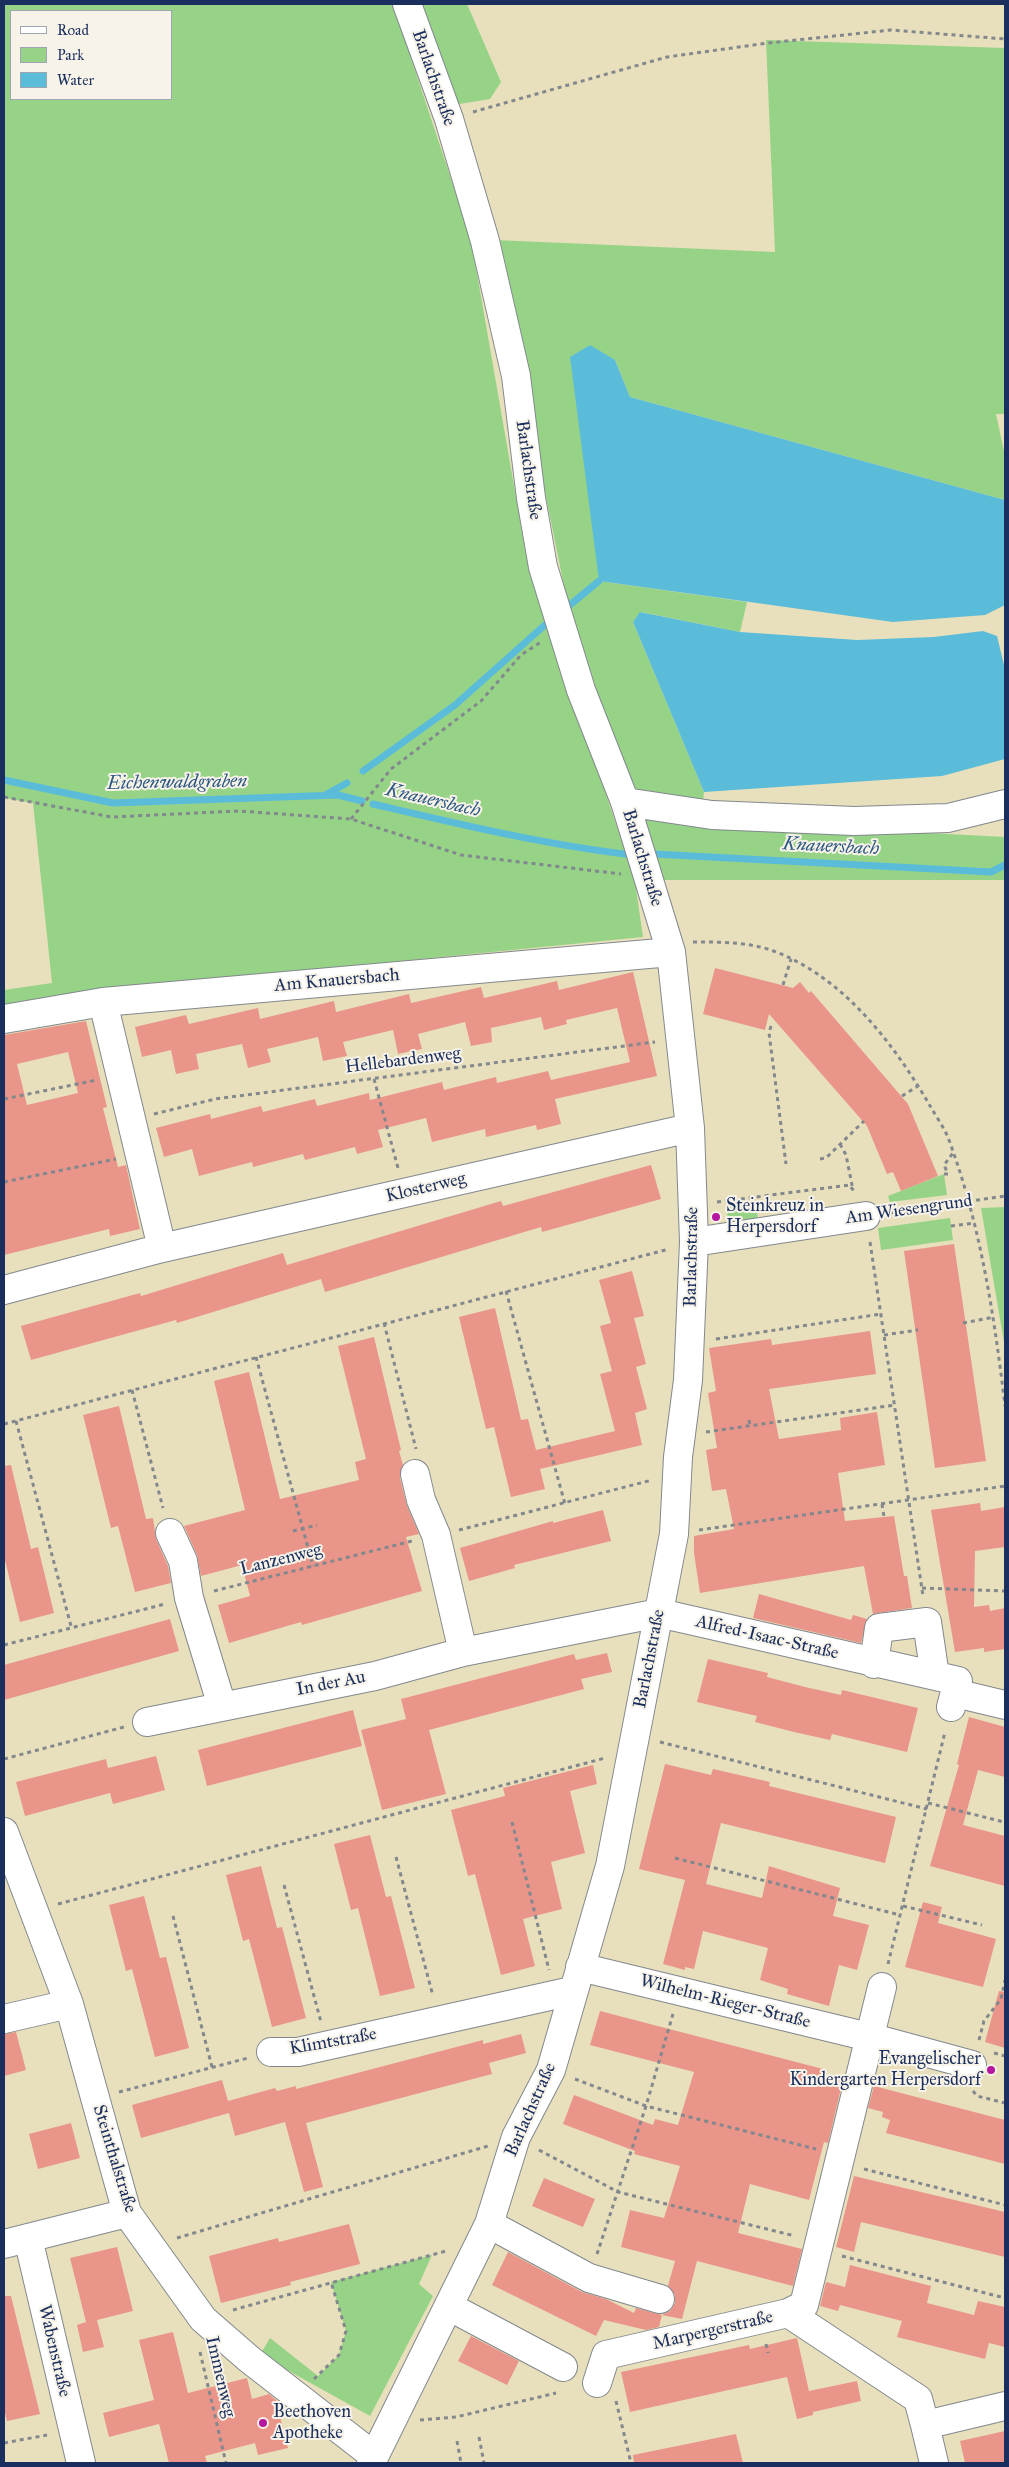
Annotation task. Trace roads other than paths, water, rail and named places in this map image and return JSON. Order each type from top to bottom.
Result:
[{"type":"street","name":"Barlachstraße","points":[[372,2460],[450,2307],[485,2233],[516,2137],[551,2070],[569,1985],[610,1866],[674,1534],[680,1435],[688,1380],[694,1242],[690,1128],[671,952],[650,878],[625,802],[581,690],[543,567],[531,498],[516,376],[485,241],[449,119],[407,4]]},
{"type":"street","points":[[625,802],[712,815],[854,821],[948,818],[1005,804]]},
{"type":"street","name":"Am Knauersbach","points":[[4,1019],[103,1002],[671,952]]},
{"type":"street","points":[[103,1002],[162,1248]]},
{"type":"street","name":"Klosterweg","points":[[4,1290],[162,1248],[690,1128]]},
{"type":"street","name":"Am Wiesengrund","points":[[694,1242],[870,1216]]},
{"type":"street","points":[[415,1474],[421,1500],[436,1535],[463,1652]]},
{"type":"street","points":[[170,1533],[182,1561],[189,1598],[222,1706]]},
{"type":"street","name":"In der Au","points":[[147,1722],[375,1676],[463,1652],[660,1613]]},
{"type":"street","name":"Alfred-Isaac-Straße","points":[[660,1613],[874,1664],[947,1692],[1005,1705]]},
{"type":"street","points":[[874,1664],[880,1628],[928,1622],[947,1692]]},
{"type":"street","name":"Steinthalstraße","points":[[4,1832],[69,2004],[127,2212],[150,2246],[201,2331],[249,2359],[298,2396],[372,2460]]},
{"type":"street","name":"Wilhelm-Rieger-Straße","points":[[569,1985],[680,1990],[972,2065]]},
{"type":"street","name":"Klimtstraße","points":[[270,2052],[298,2052],[328,2046],[440,2020],[569,1985]]},
{"type":"street","points":[[788,2313],[804,2305],[882,1987]]},
{"type":"street","points":[[4,2019],[69,2004]]},
{"type":"street","points":[[16,2241],[127,2212]]},
{"type":"street","points":[[485,2233],[589,2278],[660,2299]]},
{"type":"street","name":"Wabenstraße","points":[[16,2241],[82,2463]]},
{"type":"street","points":[[450,2307],[561,2379]]},
{"type":"street","name":"Marpergerstraße","points":[[597,2382],[606,2355],[788,2313],[918,2399],[934,2463]]},
{"type":"street","points":[[924,2424],[1005,2406]]},
{"type":"water","points":[[590,345],[615,360],[630,397],[1005,500],[1005,605],[985,615],[893,622],[599,581],[570,357]]},
{"type":"water","points":[[640,612],[740,632],[857,640],[934,637],[983,631],[997,636],[1005,669],[1005,759],[942,776],[704,792],[633,622]]},
{"type":"waterway","name":"Eichenwaldgraben","points":[[565,609],[599,581]]},
{"type":"waterway","name":"Eichenwaldgraben","points":[[363,771],[455,705],[546,624]]},
{"type":"waterway","name":"Eichenwaldgraben","points":[[4,780],[113,803],[338,795],[362,801]]},
{"type":"waterway","name":"Eichenwaldgraben","points":[[325,795],[347,783]]},
{"type":"waterway","name":"Knauersbach","points":[[373,804],[535,840],[633,855]]},
{"type":"waterway","name":"Knauersbach","points":[[654,854],[991,872],[1005,865]]},
{"type":"place","name":"Steinkreuz in Herpersdorf","points":[[716,1217]]},
{"type":"place","name":"Evangelischer Kindergarten Herpersdorf","points":[[991,2070]]},
{"type":"place","name":"Beethoven Apotheke","points":[[263,2423]]}]
